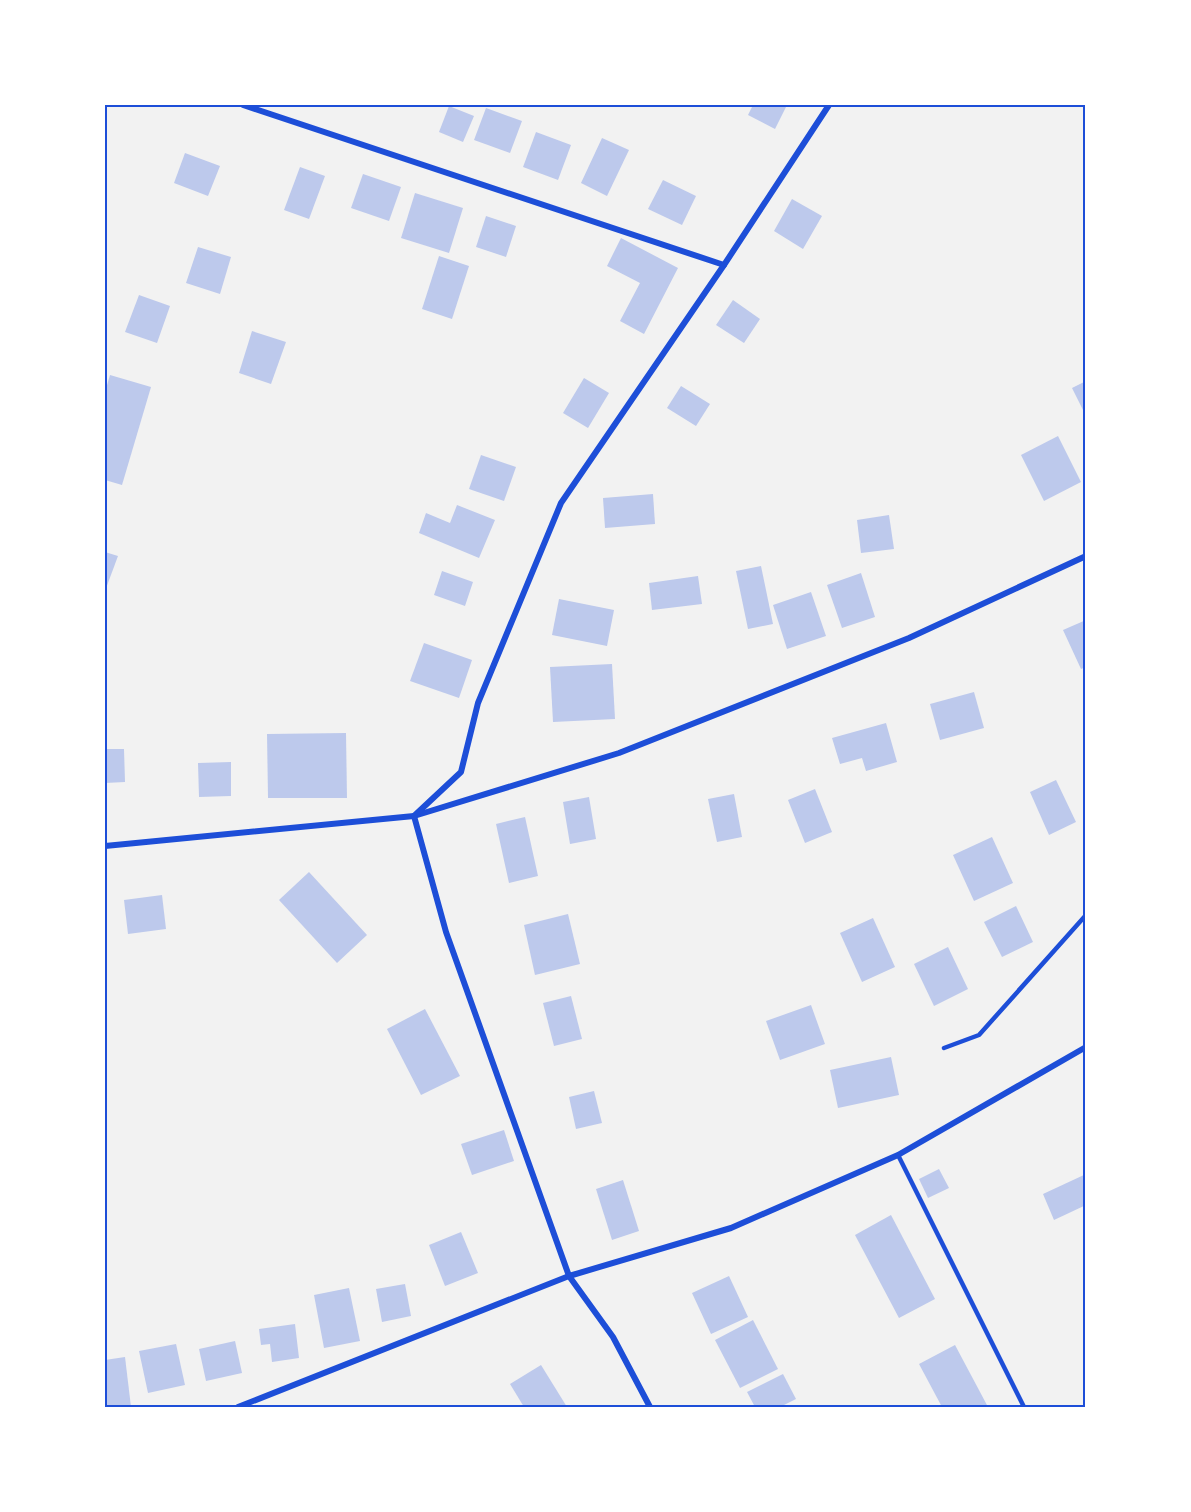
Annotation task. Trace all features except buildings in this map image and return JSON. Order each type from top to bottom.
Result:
[{"type":"street","points":[[243,105],[724,265]]},
{"type":"street","points":[[414,816],[461,771],[478,703],[561,504],[724,265],[829,105]]},
{"type":"street","points":[[105,846],[414,816],[619,753],[909,639],[1086,556]]},
{"type":"street","points":[[414,816],[447,932],[569,1276],[613,1337],[650,1407]]},
{"type":"street","points":[[238,1407],[569,1276],[731,1228],[898,1155],[1086,1047]]},
{"type":"lane","points":[[944,1048],[979,1035],[1086,915]]},
{"type":"lane","points":[[898,1155],[1024,1407]]}]
